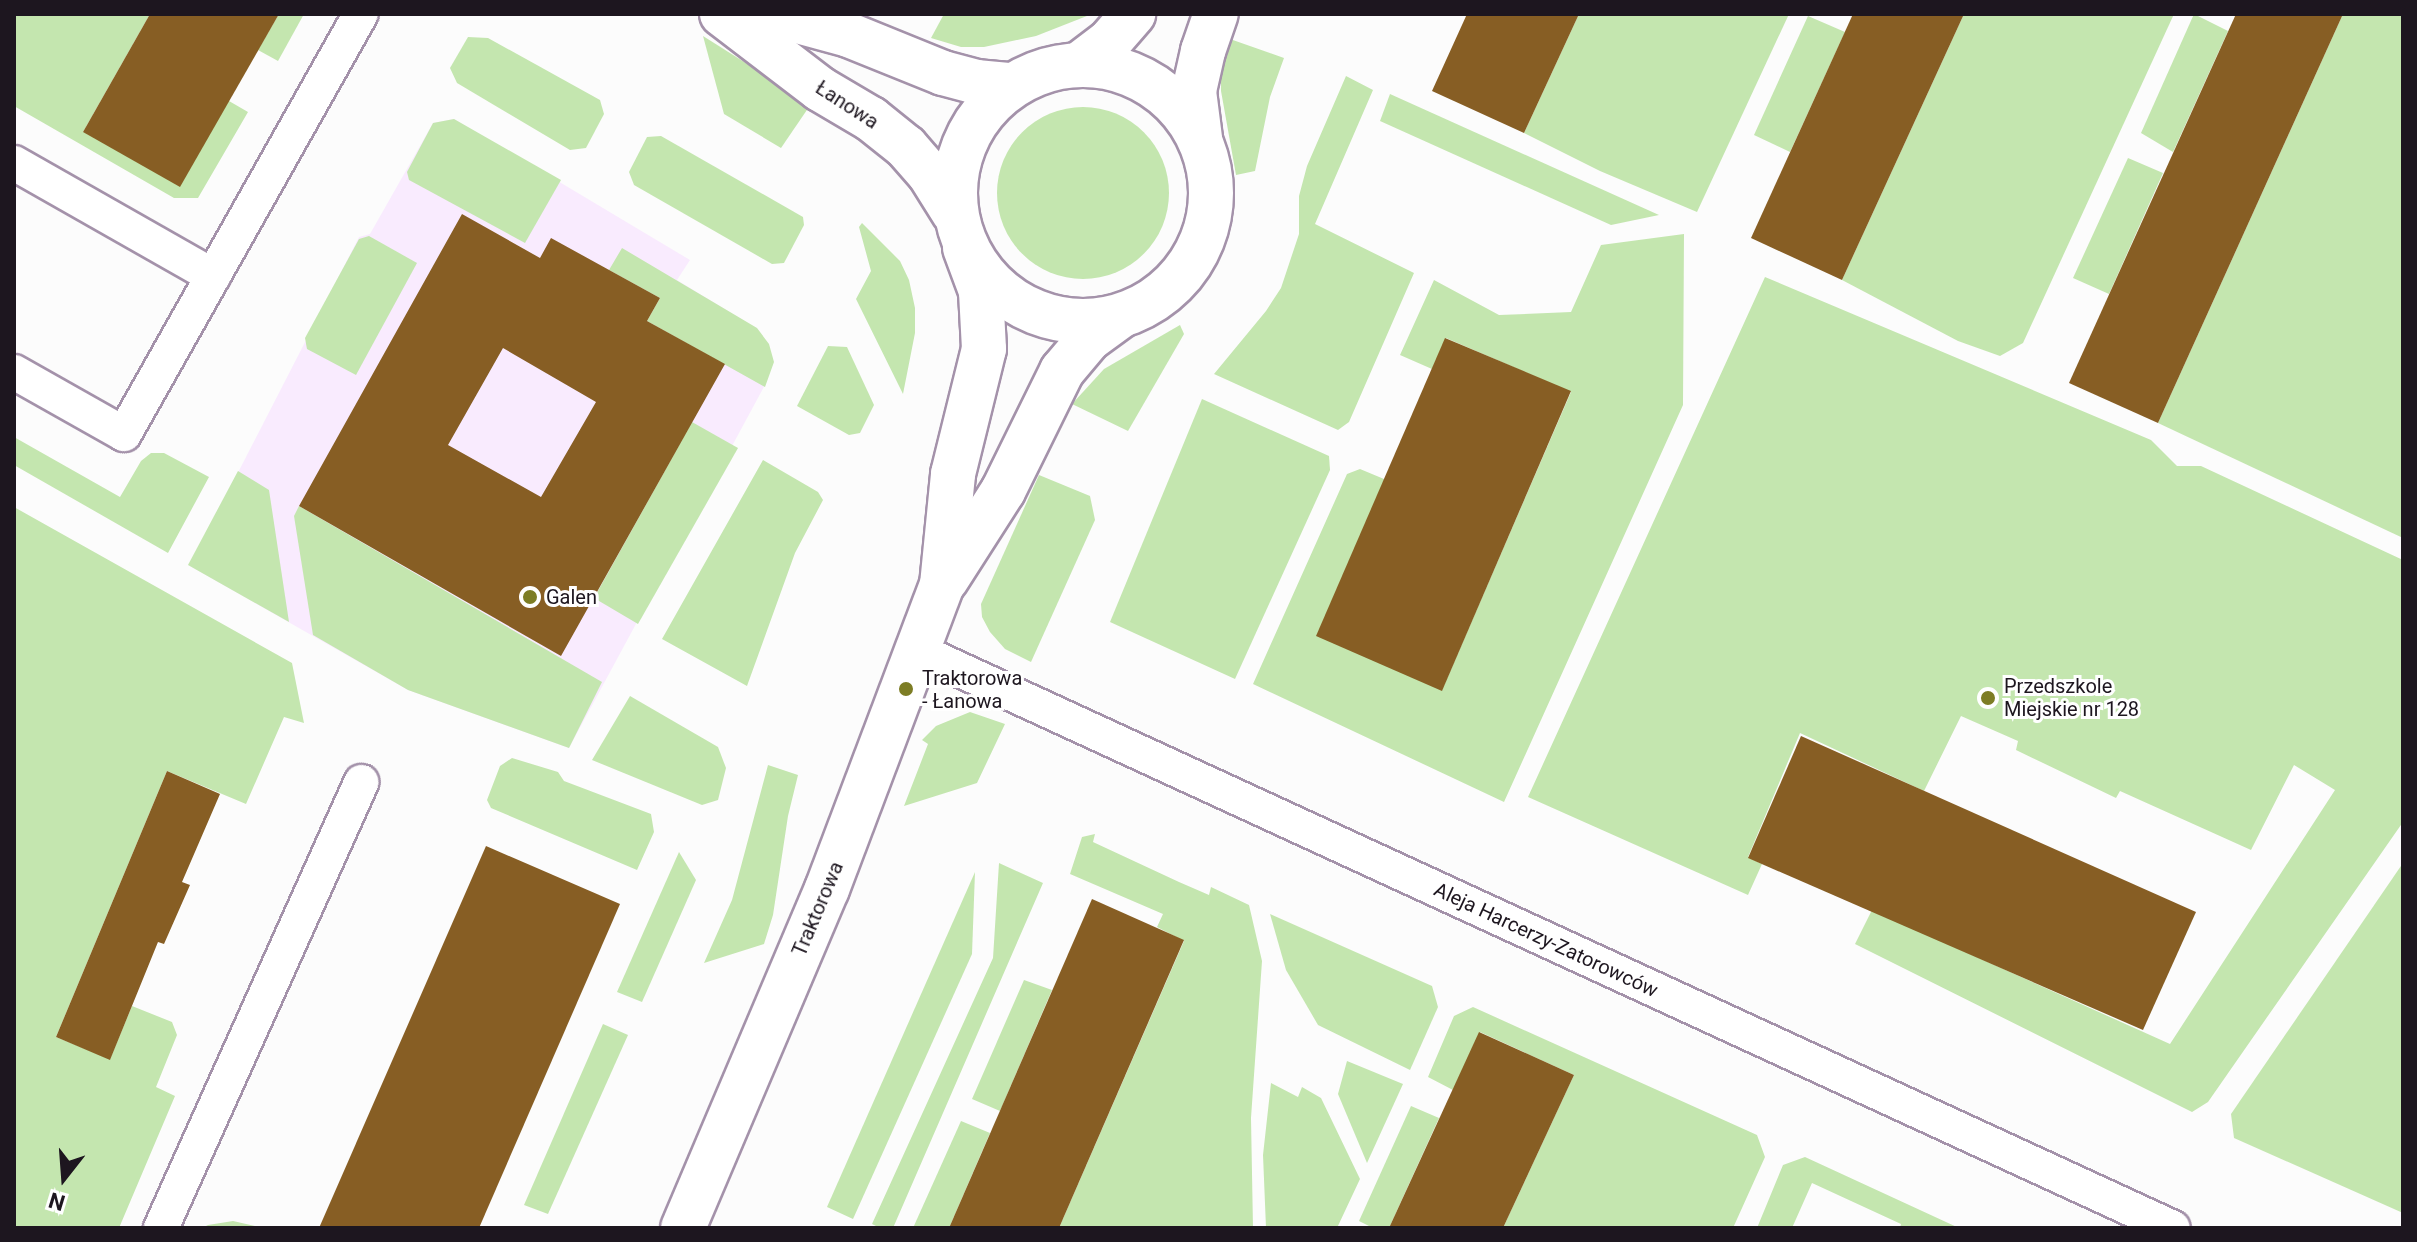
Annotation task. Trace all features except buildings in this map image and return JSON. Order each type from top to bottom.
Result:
[{"type":"main road","name":"Łanowa","points":[[722,14],[906,147],[929,173],[960,230]]},
{"type":"main road","points":[[772,14],[849,35],[943,73],[976,82],[1011,85]]},
{"type":"main road","points":[[1081,63],[1109,42],[1133,14]]},
{"type":"main road","points":[[1200,138],[1180,107],[1151,84],[1117,69],[1081,63],[1045,70],[1011,85],[984,110],[964,141],[954,176],[960,230],[986,278],[1025,307],[1048,317],[1084,322],[1121,316],[1154,301],[1182,277],[1201,245],[1211,210],[1210,173],[1200,138],[1194,91],[1216,14]]},
{"type":"main road","name":"Traktorowa","points":[[683,1228],[827,889],[942,585],[953,474],[984,349],[981,291],[960,230]]},
{"type":"main road","name":"Traktorowa","points":[[942,585],[997,501],[1062,371],[1089,339],[1121,316]]},
{"type":"lane","points":[[14,372],[124,434],[361,14]]},
{"type":"lane","points":[[14,163],[213,276]]},
{"type":"lane","name":"Aleja Harcerzy-Zatorowców","points":[[919,651],[2173,1228]]},
{"type":"lane","points":[[161,1228],[361,782]]},
{"type":"shaded area","points":[[454,119],[690,260],[677,280],[756,328],[766,383],[569,748],[408,690],[190,566],[359,237],[370,234],[433,123]]},
{"type":"green space","points":[[14,14],[150,14],[83,132],[229,101],[248,112],[198,198],[174,198],[14,106]]},
{"type":"green space","points":[[279,14],[304,14],[278,61],[258,50]]},
{"type":"green space","points":[[944,14],[1092,14],[1036,36],[984,47],[961,47],[931,38]]},
{"type":"green space","points":[[1579,14],[1789,14],[1697,212],[1600,171],[1524,133]]},
{"type":"green space","points":[[1964,14],[2174,14],[2023,343],[2000,356],[1958,341],[1842,280]]},
{"type":"green space","points":[[2194,14],[2228,31],[2173,152],[2141,133]]},
{"type":"green space","points":[[2343,14],[2403,14],[2403,538],[2158,423]]},
{"type":"green space","points":[[1808,16],[1845,32],[1790,152],[1754,135]]},
{"type":"green space","points":[[703,36],[811,104],[781,148],[724,114]]},
{"type":"green space","points":[[468,37],[488,38],[600,100],[604,114],[586,148],[570,150],[457,83],[450,68]]},
{"type":"green space","points":[[1230,39],[1284,58],[1270,97],[1255,171],[1236,175],[1221,91],[1221,69]]},
{"type":"green space","points":[[1346,76],[1373,90],[1315,224],[1414,273],[1349,422],[1338,430],[1214,374],[1281,288],[1299,234],[1299,196],[1307,166]]},
{"type":"green space","points":[[1390,94],[1659,215],[1611,225],[1380,121]]},
{"type":"green space","points":[[1083,107],[1116,114],[1144,132],[1162,160],[1169,193],[1162,226],[1144,254],[1116,272],[1083,279],[1050,272],[1022,254],[1004,226],[997,193],[1004,160],[1022,132],[1050,114]]},
{"type":"green space","points":[[454,119],[561,180],[525,243],[409,180],[407,172],[433,123]]},
{"type":"green space","points":[[661,136],[803,217],[804,225],[784,263],[772,264],[634,185],[629,172],[647,137]]},
{"type":"green space","points":[[2128,158],[2163,173],[2109,294],[2073,278]]},
{"type":"green space","points":[[862,223],[900,261],[909,280],[915,308],[915,333],[903,394],[856,299],[871,271],[859,227]]},
{"type":"green space","points":[[1684,234],[1683,405],[1504,802],[1253,684],[1347,474],[1360,469],[1384,479],[1442,690],[1571,392],[1446,338],[1432,369],[1400,355],[1434,280],[1499,315],[1571,312],[1601,245]]},
{"type":"green space","points":[[369,236],[417,263],[356,375],[307,349],[305,338],[359,239]]},
{"type":"green space","points":[[622,248],[757,328],[769,344],[774,362],[765,387],[647,321],[660,298],[609,270]]},
{"type":"green space","name":"Przedszkole Miejskie nr 128","points":[[1765,277],[2151,440],[2177,466],[2201,466],[2403,560],[2403,822],[2208,1102],[2192,1112],[1855,944],[1872,910],[2170,1044],[2335,790],[2294,765],[2251,850],[2120,791],[2116,798],[2016,750],[2018,741],[1961,716],[1924,791],[1800,733],[1748,857],[1762,864],[1748,895],[1528,797]]},
{"type":"green space","points":[[1180,325],[1184,334],[1128,431],[1072,404],[1104,369]]},
{"type":"green space","points":[[828,346],[847,347],[874,405],[860,433],[849,435],[797,406]]},
{"type":"green space","points":[[1202,399],[1329,456],[1330,470],[1235,679],[1110,622]]},
{"type":"green space","points":[[692,422],[738,448],[638,624],[594,598]]},
{"type":"green space","points":[[14,437],[120,497],[141,461],[151,453],[164,453],[209,477],[168,553],[14,465]]},
{"type":"green space","points":[[763,460],[818,492],[823,500],[795,553],[747,686],[662,639]]},
{"type":"green space","points":[[238,471],[269,490],[289,622],[188,565]]},
{"type":"green space","points":[[1039,475],[1090,496],[1095,520],[1031,662],[1005,649],[990,632],[982,617],[981,604]]},
{"type":"green space","points":[[299,506],[602,682],[569,748],[408,690],[313,635],[294,516]]},
{"type":"green space","points":[[14,507],[292,663],[304,723],[284,717],[246,804],[167,771],[56,1037],[110,1059],[132,1006],[172,1022],[177,1035],[156,1087],[175,1096],[119,1228],[14,1228]]},
{"type":"green space","points":[[630,696],[718,747],[726,768],[718,800],[702,805],[592,760]]},
{"type":"green space","points":[[970,712],[1005,724],[977,783],[904,806],[928,744],[922,740],[936,726]]},
{"type":"green space","points":[[512,758],[558,772],[564,781],[651,814],[654,832],[637,870],[491,808],[487,800],[500,766]]},
{"type":"green space","points":[[768,765],[798,775],[788,816],[773,915],[764,944],[704,963],[732,900]]},
{"type":"green space","points":[[1095,834],[1093,842],[1179,882],[1209,895],[1211,887],[1249,905],[1262,961],[1251,1118],[1253,1228],[1059,1228],[1184,941],[1157,927],[1163,914],[1070,874],[1082,837]]},
{"type":"green space","points":[[679,852],[696,880],[642,1002],[617,992]]},
{"type":"green space","points":[[999,863],[1043,883],[893,1228],[880,1228],[872,1224],[993,958]]},
{"type":"green space","points":[[2403,863],[2403,1213],[2234,1138],[2231,1114]]},
{"type":"green space","points":[[975,872],[972,954],[853,1219],[827,1207]]},
{"type":"green space","points":[[1270,914],[1432,986],[1438,1007],[1410,1070],[1318,1025],[1286,970]]},
{"type":"green space","points":[[1024,980],[1052,990],[1000,1111],[972,1099]]},
{"type":"green space","points":[[1473,1007],[1757,1135],[1765,1157],[1733,1228],[1503,1228],[1574,1075],[1480,1032],[1453,1090],[1428,1077],[1454,1016]]},
{"type":"green space","points":[[603,1024],[628,1035],[548,1214],[524,1205]]},
{"type":"green space","points":[[1347,1061],[1403,1084],[1367,1163],[1338,1094]]},
{"type":"green space","points":[[1271,1083],[1298,1097],[1302,1087],[1321,1098],[1360,1179],[1337,1228],[1266,1228],[1263,1155]]},
{"type":"green space","points":[[1411,1106],[1439,1118],[1389,1228],[1373,1228],[1359,1221]]},
{"type":"green space","points":[[961,1121],[990,1133],[949,1228],[913,1228]]},
{"type":"green space","points":[[1805,1157],[1959,1228],[1900,1228],[1901,1224],[1812,1183],[1792,1228],[1757,1228],[1783,1165]]},
{"type":"green space","points":[[233,1221],[259,1227],[202,1228],[208,1225]]},
{"type":"place","name":"Galen","points":[[530,597]]},
{"type":"place","name":"Traktorowa - Łanowa","points":[[906,689]]},
{"type":"place","name":"Przedszkole Miejskie nr 128","points":[[1988,698]]}]
